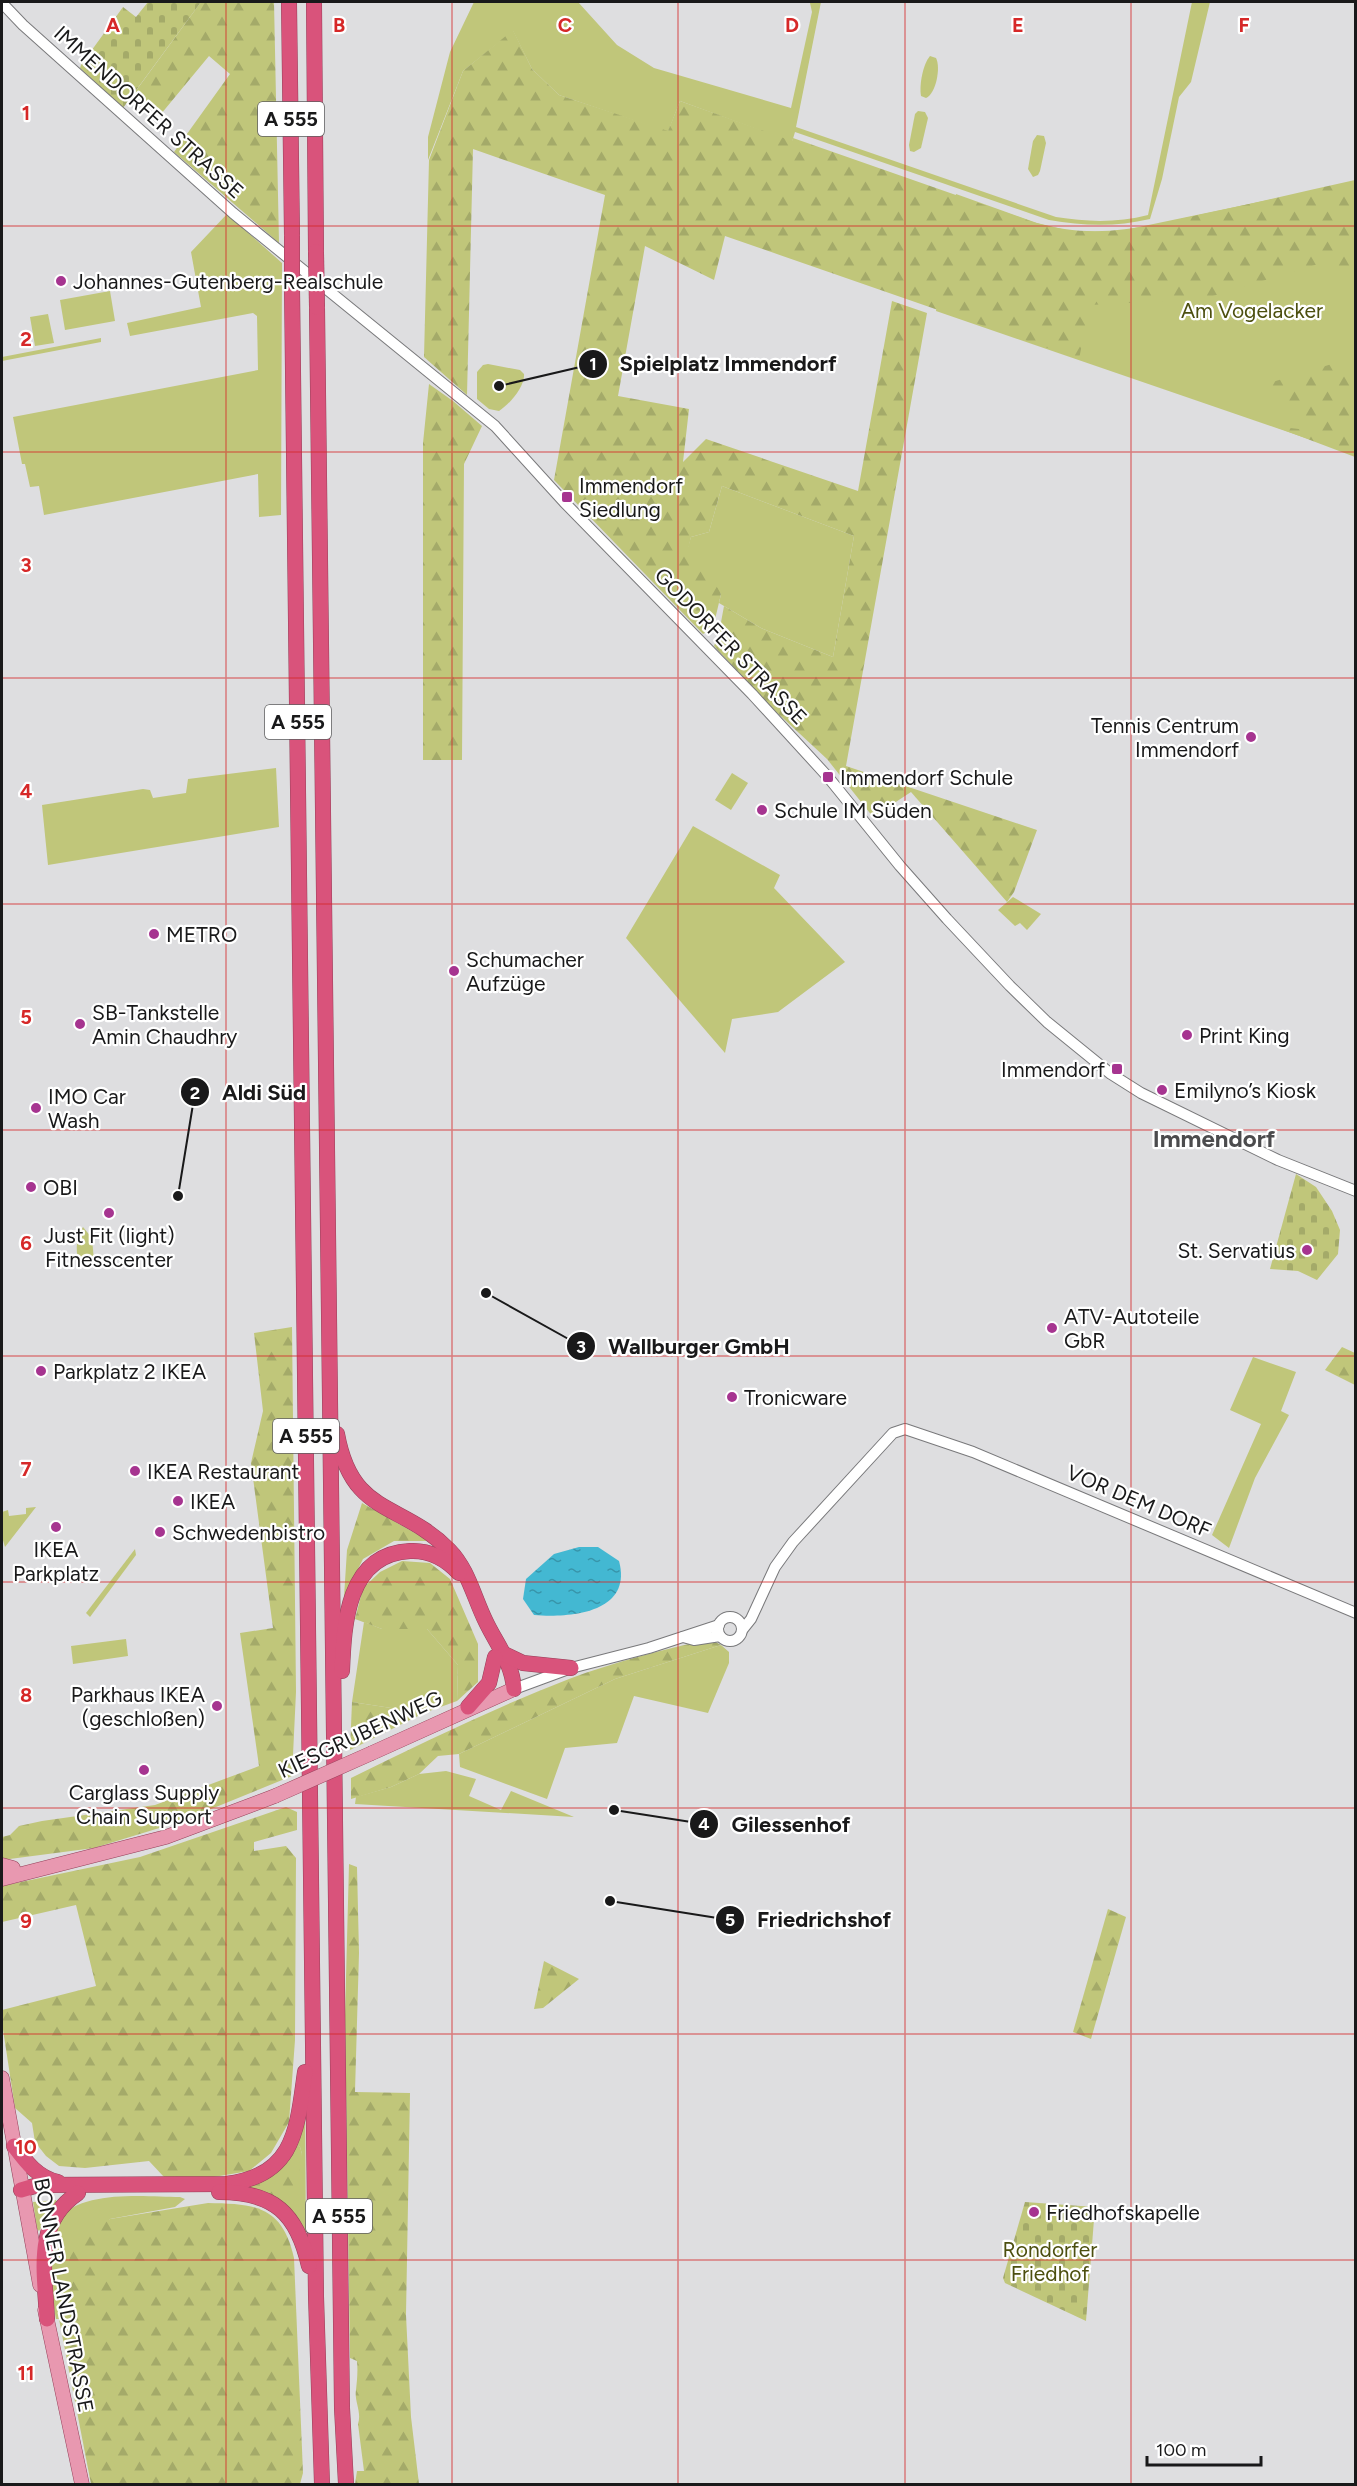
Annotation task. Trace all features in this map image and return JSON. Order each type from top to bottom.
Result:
[{"type":"highway","name":"A 555","points":[[289,2],[312,1997],[316,2296],[322,2484]]},
{"type":"highway","name":"A 555","points":[[314,2],[341,2397],[346,2484]]},
{"type":"highway","points":[[329,1390],[341,1458],[349,1475],[360,1490],[379,1505],[431,1534],[450,1551],[465,1572],[500,1656],[512,1672],[514,1689]]},
{"type":"highway","points":[[333,1742],[340,1696],[346,1621],[356,1586],[371,1566],[379,1560],[400,1552],[431,1553],[450,1564],[473,1592]]},
{"type":"highway","points":[[500,1656],[523,1663],[571,1668]]},
{"type":"highway","points":[[468,1707],[489,1683],[500,1656]]},
{"type":"highway","points":[[21,2190],[39,2194],[73,2188],[226,2184],[255,2178],[276,2165],[290,2145],[299,2116],[312,1997]]},
{"type":"highway","points":[[14,2146],[34,2170],[51,2180],[73,2188],[230,2192],[254,2195],[273,2202],[288,2216],[300,2233],[316,2296]]},
{"type":"highway","points":[[47,2319],[45,2256],[49,2226],[73,2188]]},
{"type":"main road","name":"KIESGRUBENWEG","points":[[2,1879],[166,1837],[275,1796],[468,1707],[514,1689]]},
{"type":"main road","name":"KIESGRUBENWEG","points":[[5,1867],[52,1865]]},
{"type":"main road","name":"BONNER LANDSTRASSE","points":[[2,2078],[21,2190],[82,2484]]},
{"type":"street","name":"IMMENDORFER STRASSE","points":[[2,3],[22,25],[273,247]]},
{"type":"street","name":"GODORFER STRASSE","points":[[273,247],[495,426],[564,502],[760,702],[828,777],[900,866],[1010,986],[1047,1022],[1111,1074],[1141,1093],[1278,1160],[1356,1191]]},
{"type":"street","name":"VOR DEM DORF","points":[[757,1607],[776,1567],[793,1542],[893,1433],[905,1429],[973,1452],[1356,1613]]},
{"type":"street","points":[[757,1607],[740,1636],[734,1641],[728,1641],[719,1630],[727,1617],[737,1618],[757,1607]]},
{"type":"street","points":[[737,1618],[743,1629]]},
{"type":"street","name":"KIESGRUBENWEG","points":[[514,1689],[571,1668],[683,1637],[694,1640],[719,1630]]},
{"type":"green space","points":[[148,2],[201,2],[123,108],[80,68],[123,7],[136,17]]},
{"type":"green space","points":[[201,2],[274,2],[279,243],[174,152],[230,74],[209,56],[161,114],[135,92]]},
{"type":"green space","points":[[474,2],[578,2],[617,45],[654,68],[791,108],[812,12],[810,3],[805,2],[821,2],[796,127],[1056,217],[1102,221],[1148,215],[1192,2],[1210,2],[1191,82],[1179,97],[1162,179],[1150,219],[1100,225],[1049,220],[795,132],[792,142],[680,101],[668,132],[559,95],[532,69],[513,31],[463,71],[428,160],[428,137],[450,52]]},
{"type":"green space","points":[[513,30],[532,69],[559,95],[668,131],[680,101],[792,141],[793,138],[1033,222],[1057,228],[1103,231],[1148,226],[1355,180],[1355,287],[1328,261],[1203,299],[1090,305],[1079,359],[725,236],[714,280],[645,246],[618,396],[689,409],[683,462],[706,439],[858,491],[892,301],[927,313],[846,766],[1037,830],[1014,892],[1007,902],[911,792],[873,817],[827,759],[772,708],[714,646],[724,606],[761,628],[833,657],[854,536],[722,486],[709,532],[691,537],[687,554],[709,573],[721,594],[713,628],[703,634],[554,480],[605,195],[473,149],[467,395],[424,357],[429,160],[463,71]]},
{"type":"green space","points":[[930,56],[936,58],[938,74],[930,96],[926,98],[921,96],[921,86],[924,69]]},
{"type":"green space","points":[[918,111],[925,112],[928,118],[921,148],[914,152],[910,151],[909,145],[915,114]]},
{"type":"green space","points":[[1037,135],[1044,136],[1046,143],[1040,171],[1033,177],[1028,169],[1033,141]]},
{"type":"green space","name":"Am Vogelacker","points":[[1355,182],[1355,452],[1352,454],[936,311],[956,194],[1037,223],[1070,231],[1115,232]]},
{"type":"green space","points":[[227,214],[282,263],[281,515],[259,517],[258,474],[44,515],[39,486],[30,487],[25,464],[22,464],[13,417],[258,370],[257,316],[253,313],[130,336],[127,323],[201,307],[191,252]]},
{"type":"green space","points":[[110,291],[115,321],[65,330],[60,300]]},
{"type":"green space","points":[[48,314],[54,343],[35,346],[30,317]]},
{"type":"green space","points":[[101,338],[101,342],[2,361],[2,357]]},
{"type":"green space","points":[[1355,357],[1355,457],[1273,426],[1316,431],[1289,410],[1269,383]]},
{"type":"green space","points":[[483,365],[520,370],[524,374],[522,384],[516,394],[499,411],[489,409],[477,399],[477,372]]},
{"type":"green space","points":[[429,384],[482,426],[464,464],[462,760],[423,760],[423,443]]},
{"type":"green space","points":[[722,486],[854,536],[833,657],[761,628],[719,603],[721,594],[686,554],[691,537],[709,532]]},
{"type":"green space","points":[[276,768],[279,827],[48,865],[42,805],[143,789],[150,790],[153,798],[186,793],[188,779]]},
{"type":"green space","points":[[732,773],[748,783],[731,810],[715,800]]},
{"type":"green space","points":[[693,826],[780,875],[774,888],[845,962],[778,1012],[732,1019],[725,1053],[626,938]]},
{"type":"green space","points":[[1013,897],[1041,914],[1027,930],[1020,923],[1015,926],[998,910]]},
{"type":"green space","points":[[1296,1174],[1316,1187],[1332,1211],[1340,1230],[1338,1254],[1317,1280],[1298,1271],[1270,1269]]},
{"type":"green space","points":[[83,1227],[92,1238],[94,1261],[89,1268],[81,1267],[78,1257],[77,1241]]},
{"type":"green space","points":[[292,1327],[296,1692],[292,1776],[179,1822],[94,1848],[2,1860],[2,1837],[10,1835],[19,1826],[155,1805],[259,1766],[240,1633],[273,1628],[251,1463],[263,1411],[254,1333]]},
{"type":"green space","points":[[1342,1347],[1355,1353],[1355,1385],[1325,1370]]},
{"type":"green space","points":[[1253,1357],[1296,1372],[1281,1411],[1289,1415],[1255,1478],[1229,1548],[1212,1535],[1261,1424],[1230,1410]]},
{"type":"green space","points":[[362,1503],[429,1541],[394,1541],[363,1559],[344,1597],[347,1550]]},
{"type":"green space","points":[[36,1507],[5,1547],[2,1537],[2,1512],[8,1510],[9,1516],[26,1514],[26,1508]]},
{"type":"green space","points":[[135,1549],[136,1555],[90,1617],[86,1613]]},
{"type":"green space","points":[[402,1561],[430,1563],[450,1579],[478,1644],[478,1682],[457,1701],[458,1665],[427,1629],[382,1629],[355,1619],[363,1588],[380,1572]]},
{"type":"green space","points":[[364,1622],[382,1629],[427,1629],[458,1665],[457,1701],[424,1713],[352,1702]]},
{"type":"green space","points":[[126,1639],[128,1656],[73,1664],[71,1646]]},
{"type":"green space","points":[[710,1639],[721,1645],[615,1679],[459,1754],[438,1756],[419,1774],[391,1787],[351,1799],[351,1778],[486,1714],[586,1673]]},
{"type":"green space","points":[[721,1645],[729,1652],[729,1663],[708,1713],[634,1696],[617,1743],[565,1748],[547,1799],[460,1767],[459,1754],[615,1679]]},
{"type":"green space","points":[[352,1702],[424,1713],[350,1750]]},
{"type":"green space","points":[[446,1771],[476,1779],[469,1796],[501,1810],[511,1791],[574,1817],[355,1804],[356,1797],[391,1787],[419,1774]]},
{"type":"green space","points":[[286,1807],[297,1812],[297,1830],[254,1842],[254,1851],[286,1846],[296,1858],[295,2040],[289,2122],[271,2153],[249,2171],[208,2178],[164,2177],[149,2161],[85,2168],[59,2166],[46,2156],[35,2142],[32,2123],[15,2108],[2,2010],[96,1986],[76,1905],[2,1922],[2,1886],[140,1857]]},
{"type":"green space","points":[[349,1864],[357,1867],[359,1953],[355,2092],[410,2093],[406,2315],[411,2417],[419,2484],[355,2484],[357,2471],[364,2471],[356,2394],[357,2361],[350,2358],[345,2015]]},
{"type":"green space","points":[[1108,1909],[1126,1917],[1091,2039],[1073,2032]]},
{"type":"green space","points":[[544,1961],[579,1979],[543,2008],[534,2009]]},
{"type":"green space","points":[[305,2097],[306,2243],[277,2199],[302,2154],[300,2147],[296,2144],[271,2172]]},
{"type":"green space","points":[[296,2144],[300,2147],[302,2154],[294,2188],[288,2196],[277,2199],[232,2187]]},
{"type":"green space","points":[[132,2196],[185,2199],[175,2207],[110,2219],[61,2287],[59,2319],[56,2319],[50,2253],[51,2240],[58,2220],[69,2210],[82,2203],[98,2199]]},
{"type":"green space","points":[[56,2200],[57,2202],[39,2231],[33,2202]]},
{"type":"green space","name":"Rondorfer Friedhof","points":[[1025,2202],[1095,2207],[1086,2321],[1005,2283],[1003,2278]]},
{"type":"green space","points":[[208,2203],[240,2205],[264,2211],[282,2227],[289,2240],[294,2258],[303,2473],[300,2484],[91,2484],[59,2319],[61,2287],[71,2254],[86,2235],[110,2219]]},
{"type":"water","points":[[579,1547],[598,1547],[619,1561],[621,1578],[617,1592],[608,1602],[595,1609],[564,1615],[534,1615],[523,1599],[526,1579],[554,1554]]},
{"type":"place","name":"Johannes-Gutenberg-Realschule","points":[[61,281]]},
{"type":"place","name":"Spielplatz Immendorf","points":[[499,386]]},
{"type":"place","name":"Immendorf Siedlung","points":[[567,497]]},
{"type":"place","name":"Tennis Centrum Immendorf","points":[[1251,737]]},
{"type":"place","name":"Immendorf Schule","points":[[828,777]]},
{"type":"place","name":"Schule IM Süden","points":[[762,810]]},
{"type":"place","name":"METRO","points":[[154,934]]},
{"type":"place","name":"Schumacher Aufzüge","points":[[454,971]]},
{"type":"place","name":"SB-Tankstelle Amin Chaudhry","points":[[80,1024]]},
{"type":"place","name":"Print King","points":[[1187,1035]]},
{"type":"place","name":"Immendorf","points":[[1117,1069]]},
{"type":"place","name":"Emilyno’s Kiosk","points":[[1162,1090]]},
{"type":"place","name":"IMO Car Wash","points":[[36,1108]]},
{"type":"place","name":"OBI","points":[[31,1187]]},
{"type":"place","name":"Aldi Süd","points":[[178,1196]]},
{"type":"place","name":"Just Fit (light) Fitnesscenter","points":[[109,1213]]},
{"type":"place","name":"St. Servatius","points":[[1307,1250]]},
{"type":"place","name":"Wallburger GmbH","points":[[486,1293]]},
{"type":"place","name":"ATV-Autoteile GbR","points":[[1052,1328]]},
{"type":"place","name":"Parkplatz 2 IKEA","points":[[41,1371]]},
{"type":"place","name":"Tronicware","points":[[732,1397]]},
{"type":"place","name":"IKEA Restaurant","points":[[135,1471]]},
{"type":"place","name":"IKEA","points":[[178,1501]]},
{"type":"place","name":"IKEA Parkplatz","points":[[56,1527]]},
{"type":"place","name":"Schwedenbistro","points":[[160,1532]]},
{"type":"place","name":"Parkhaus IKEA (geschloßen)","points":[[217,1706]]},
{"type":"place","name":"Carglass Supply Chain Support","points":[[144,1770]]},
{"type":"place","name":"Gilessenhof","points":[[614,1810]]},
{"type":"place","name":"Friedrichshof","points":[[610,1901]]},
{"type":"place","name":"Friedhofskapelle","points":[[1034,2212]]},
{"type":"district","name":"Immendorf","points":[[1214,1138]]}]
